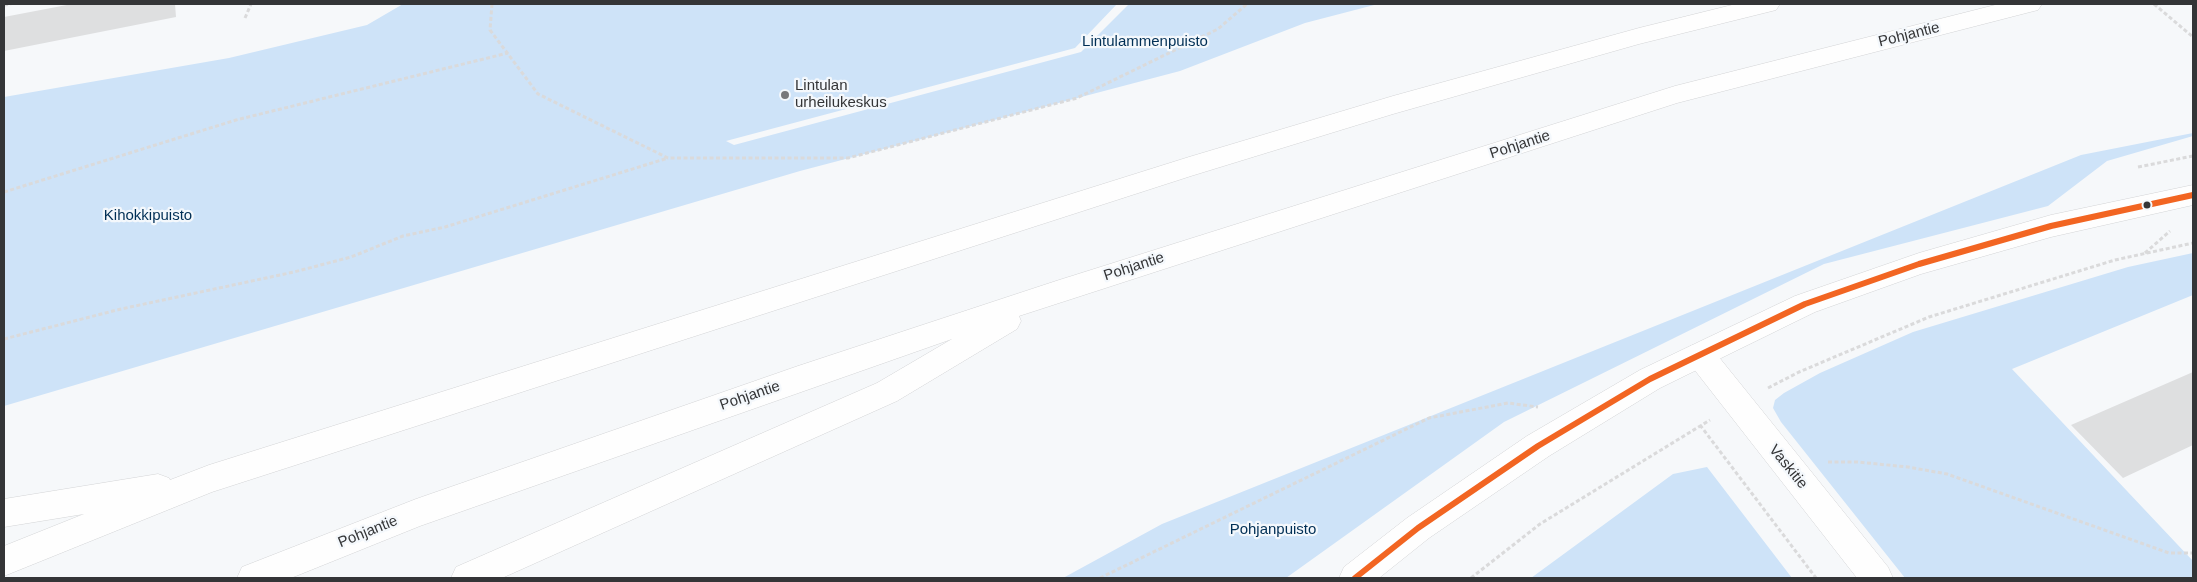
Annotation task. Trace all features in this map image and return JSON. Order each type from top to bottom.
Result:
[{"type":"main road","points":[[4,561],[209,479],[1189,167],[1402,102],[1639,36],[1768,4]]},
{"type":"main road","name":"Pohjantie","points":[[253,578],[426,510],[798,378],[1056,292],[1675,95],[2030,4]]},
{"type":"main road","points":[[1355,578],[1418,528],[1538,446],[1650,380],[1804,304],[1919,264],[2051,226],[2193,195]]},
{"type":"main road","points":[[467,578],[887,392],[1056,292]]},
{"type":"main road","name":"Vaskitie","points":[[1700,355],[1877,578]]},
{"type":"main road","points":[[4,513],[209,479]]},
{"type":"path","points":[[4,5],[11,4]]},
{"type":"path","points":[[245,18],[251,4]]},
{"type":"path","points":[[492,4],[490,30],[538,94],[668,158]]},
{"type":"path","points":[[4,339],[208,288],[294,272],[351,257],[403,236],[445,227],[668,158],[848,158],[1077,98],[1218,29],[1247,4]]},
{"type":"path","points":[[2154,4],[2193,37]]},
{"type":"path","points":[[4,192],[236,120],[508,53]]},
{"type":"path","points":[[2138,167],[2193,156]]},
{"type":"path","points":[[1471,578],[1540,524],[1700,425],[1800,372],[1929,317],[2115,260],[2193,243]]},
{"type":"path","points":[[1100,578],[1429,418],[1508,403],[1557,410],[1578,422]]},
{"type":"path","points":[[1700,425],[1816,578]]},
{"type":"path","points":[[1784,461],[1857,462],[1908,467],[1947,474],[2169,552],[2193,553]]},
{"type":"green space","name":"Kihokkipuisto","points":[[403,4],[1117,4],[1075,48],[726,141],[734,145],[1081,52],[1129,4],[1378,4],[1305,23],[1180,71],[800,171],[4,406],[4,97],[229,58],[367,25]]},
{"type":"green space","name":"Pohjanpuisto","points":[[2193,133],[2193,136],[2107,161],[2048,206],[1824,264],[1504,422],[1286,578],[1063,578],[1162,524],[2081,155]]},
{"type":"green space","points":[[2193,253],[2193,295],[2012,369],[2193,561],[2193,578],[1905,578],[1781,422],[1773,408],[1775,400],[1784,393],[1820,373],[1913,332],[2128,267]]},
{"type":"green space","points":[[1707,467],[1792,578],[1531,578],[1673,474]]},
{"type":"building","points":[[72,4],[175,4],[176,17],[4,51],[4,17]]},
{"type":"building","points":[[2193,372],[2193,445],[2123,478],[2071,425]]},
{"type":"transit line","points":[[1355,578],[1418,528],[1538,446],[1650,379],[1805,304],[1919,264],[2051,226],[2193,195]]},
{"type":"place","name":"Lintulan urheilukeskus","points":[[785,95]]},
{"type":"park label","name":"Lintulammenpuisto","points":[[1145,42]]}]
